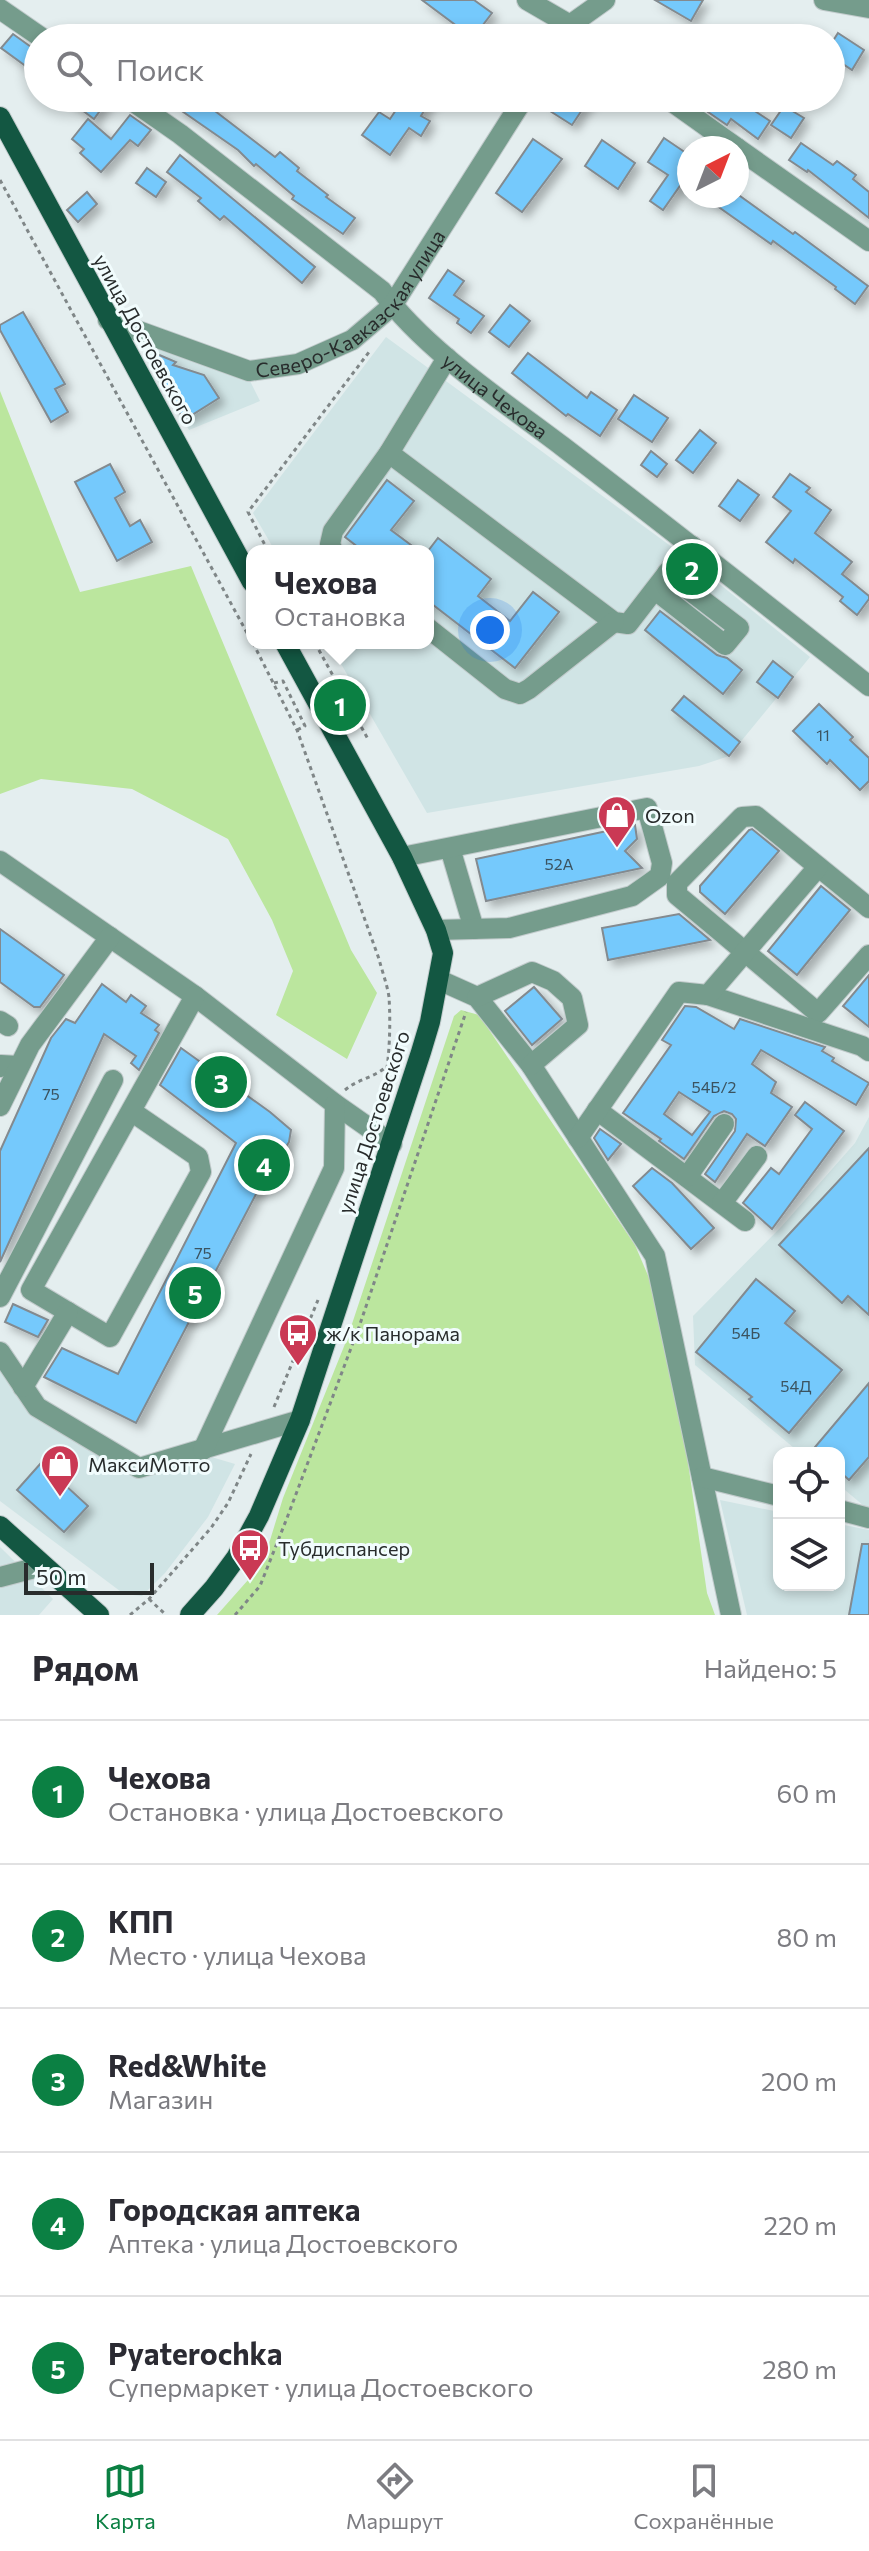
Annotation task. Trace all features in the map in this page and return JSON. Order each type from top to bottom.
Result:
[{"type":"main road","name":"улица Достоевского","points":[[0,117],[246,571]]},
{"type":"main road","name":"улица Достоевского","points":[[190,1615],[214,1588],[242,1548],[300,1420],[430,1022],[443,953],[436,930],[402,857],[288,649]]},
{"type":"main road","points":[[0,1526],[99,1615]]},
{"type":"street","points":[[527,0],[556,24]]},
{"type":"street","points":[[570,24],[582,0]]},
{"type":"street","points":[[576,24],[605,0]]},
{"type":"street","points":[[824,0],[869,8]]},
{"type":"street","points":[[0,9],[24,26]]},
{"type":"street","name":"улица Чехова","points":[[148,112],[382,291],[392,306],[447,358],[869,686]]},
{"type":"street","name":"Северо-Кавказская улица","points":[[108,320],[249,371],[298,364],[352,340],[392,306],[515,112]]},
{"type":"street","points":[[687,112],[720,136]]},
{"type":"street","points":[[749,156],[869,241]]},
{"type":"street","points":[[330,545],[333,531],[389,453],[447,358]]},
{"type":"street","points":[[389,453],[614,622],[628,624],[682,554],[692,546]]},
{"type":"street","points":[[434,633],[505,689],[520,694],[614,622]]},
{"type":"street","points":[[402,857],[647,808],[662,863],[660,876],[632,896],[509,928],[436,930]]},
{"type":"street","points":[[869,908],[756,816],[742,817],[677,883],[677,895],[818,1013],[869,955]]},
{"type":"street","points":[[450,848],[474,929]]},
{"type":"street","points":[[0,861],[195,996],[392,1144]]},
{"type":"street","points":[[708,995],[818,867]]},
{"type":"street","points":[[0,1106],[10,1067],[30,1045],[110,937]]},
{"type":"street","points":[[474,996],[532,972],[553,981],[572,998],[578,1025],[531,1065]]},
{"type":"street","points":[[439,980],[474,996],[531,1065],[655,1256],[731,1615]]},
{"type":"street","points":[[578,1138],[679,992],[708,995],[862,1046],[869,1051]]},
{"type":"street","points":[[131,1111],[198,1157],[201,1172],[110,1337],[31,1290],[195,996]]},
{"type":"street","points":[[0,1297],[113,1080]]},
{"type":"street","points":[[203,1450],[334,1168],[335,1104]]},
{"type":"street","points":[[597,1110],[745,1221]]},
{"type":"street","points":[[687,1177],[724,1124]]},
{"type":"street","points":[[722,1203],[757,1156]]},
{"type":"street","points":[[23,1387],[68,1312]]},
{"type":"street","points":[[0,1352],[37,1407],[139,1468],[300,1420]]},
{"type":"street","points":[[702,1477],[773,1495]]},
{"type":"street","points":[[845,1512],[869,1504]]},
{"type":"street","points":[[845,1512],[869,1518]]},
{"type":"street","points":[[0,1577],[42,1566]]},
{"type":"path","points":[[0,180],[246,631]]},
{"type":"path","points":[[265,545],[248,512],[375,344]]},
{"type":"path","points":[[256,649],[297,730],[379,959],[388,993],[386,1067],[381,1100],[366,1126]]},
{"type":"path","points":[[318,649],[369,741]]},
{"type":"path","points":[[274,683],[283,681],[305,726],[297,730]]},
{"type":"path","points":[[235,1615],[260,1586],[332,1400],[474,996]]},
{"type":"path","points":[[335,1104],[344,1090],[356,1080],[376,1076],[386,1067]]},
{"type":"path","points":[[130,1615],[149,1599],[211,1528],[228,1503],[281,1393],[321,1293]]},
{"type":"path","points":[[149,1599],[166,1615]]},
{"type":"shaded area","points":[[386,337],[691,561],[810,657],[729,756],[699,766],[427,813],[332,649],[434,649],[434,545],[272,545],[253,513]]},
{"type":"shaded area","points":[[157,345],[250,381],[260,401],[189,430],[148,353]]},
{"type":"shaded area","points":[[869,1117],[869,1507],[845,1490],[845,1447],[793,1447],[695,1365],[693,1316],[781,1227],[855,1143]]},
{"type":"shaded area","points":[[0,1366],[138,1476],[208,1456],[235,1464],[208,1517],[165,1573],[142,1596],[124,1594],[0,1501]]},
{"type":"shaded area","points":[[720,1500],[773,1511],[773,1591],[845,1591],[845,1525],[869,1530],[869,1615],[747,1615]]},
{"type":"shaded area","points":[[0,1547],[53,1599],[39,1615],[0,1615]]},
{"type":"green space","points":[[0,391],[80,592],[191,566],[351,950],[377,993],[347,1059],[276,1015],[293,971],[272,920],[228,839],[132,789],[41,779],[0,794]]},
{"type":"green space","points":[[461,1010],[479,1015],[635,1245],[655,1292],[686,1449],[707,1593],[715,1615],[217,1615],[263,1563],[283,1498],[347,1339],[454,1016]]},
{"type":"building","points":[[422,0],[474,0],[492,13],[484,24],[454,24]]},
{"type":"building","points":[[655,0],[703,0],[691,21]]},
{"type":"building","points":[[13,34],[24,42],[24,65],[1,48]]},
{"type":"building","points":[[845,38],[864,50],[852,70],[845,65]]},
{"type":"building","points":[[85,112],[99,112],[94,119]]},
{"type":"building","points":[[183,112],[216,112],[275,157],[280,152],[299,168],[297,171],[328,195],[326,197],[355,218],[343,234],[292,199],[294,196],[238,150]]},
{"type":"building","points":[[379,112],[390,119],[395,112],[423,112],[421,116],[430,121],[421,136],[409,128],[390,155],[362,135]]},
{"type":"building","points":[[552,112],[581,112],[572,125]]},
{"type":"building","points":[[708,112],[756,112],[770,121],[758,139],[731,119],[727,125]]},
{"type":"building","points":[[780,112],[794,112],[804,118],[791,138],[771,125]]},
{"type":"building","points":[[130,115],[151,130],[138,146],[130,140],[101,172],[80,153],[84,149],[72,139],[88,119],[111,139]]},
{"type":"building","points":[[664,138],[677,147],[677,190],[663,210],[650,201],[668,175],[648,162]]},
{"type":"building","points":[[533,139],[562,159],[522,212],[496,193]]},
{"type":"building","points":[[602,140],[635,163],[618,189],[585,166]]},
{"type":"building","points":[[801,143],[833,165],[837,161],[856,175],[853,179],[869,192],[869,218],[808,170],[789,160]]},
{"type":"building","points":[[180,155],[315,267],[302,283],[224,216],[220,220],[198,201],[201,198],[167,172]]},
{"type":"building","points":[[147,168],[166,182],[156,197],[136,183]]},
{"type":"building","points":[[87,192],[97,204],[78,222],[67,210]]},
{"type":"building","points":[[749,202],[868,286],[855,304],[773,241],[771,244],[720,208],[749,208]]},
{"type":"building","points":[[448,270],[464,281],[454,295],[484,316],[471,333],[457,323],[459,319],[429,298]]},
{"type":"building","points":[[510,305],[530,321],[509,347],[489,332]]},
{"type":"building","points":[[23,312],[65,384],[55,389],[68,412],[51,422],[0,330],[0,325]]},
{"type":"building","points":[[528,353],[587,398],[591,392],[617,410],[600,436],[568,414],[566,416],[512,373]]},
{"type":"building","points":[[157,354],[176,362],[173,365],[204,375],[219,398],[184,420],[147,357],[154,359]]},
{"type":"building","points":[[634,395],[668,418],[652,442],[618,419]]},
{"type":"building","points":[[700,430],[716,443],[693,473],[676,460]]},
{"type":"building","points":[[651,451],[667,464],[657,477],[641,465]]},
{"type":"building","points":[[110,464],[125,492],[115,498],[130,526],[140,520],[152,542],[117,561],[75,482]]},
{"type":"building","points":[[790,474],[810,488],[806,492],[831,510],[815,533],[852,562],[842,574],[869,596],[857,615],[840,601],[843,597],[795,559],[793,563],[766,542],[791,511],[773,497]]},
{"type":"building","points":[[387,480],[414,501],[391,530],[411,545],[355,545],[345,537]]},
{"type":"building","points":[[738,480],[759,495],[740,521],[719,506]]},
{"type":"building","points":[[438,538],[491,579],[478,596],[510,621],[533,592],[559,612],[515,668],[434,606],[433,545]]},
{"type":"building","points":[[660,611],[717,655],[727,658],[742,670],[723,694],[645,630]]},
{"type":"building","points":[[773,661],[793,677],[778,698],[757,682]]},
{"type":"building","points":[[684,696],[740,742],[729,756],[672,710]]},
{"type":"building","points":[[819,704],[853,737],[850,740],[869,758],[869,781],[860,790],[830,760],[827,764],[793,731]]},
{"type":"building","points":[[635,825],[637,839],[625,851],[642,868],[486,901],[476,859]]},
{"type":"building","points":[[752,829],[779,851],[725,914],[700,892],[700,886]]},
{"type":"building","points":[[821,886],[850,910],[797,975],[768,951]]},
{"type":"building","points":[[679,914],[710,940],[608,960],[602,928]]},
{"type":"building","points":[[0,929],[64,975],[40,1007],[34,1007],[0,982]]},
{"type":"building","points":[[869,975],[869,1027],[843,1006]]},
{"type":"building","points":[[102,984],[126,1002],[131,995],[146,1006],[141,1013],[159,1025],[155,1030],[159,1033],[139,1070],[131,1063],[136,1056],[104,1034],[0,1262],[0,1151],[51,1038],[66,1019],[75,1023]]},
{"type":"building","points":[[534,987],[562,1019],[532,1045],[505,1011]]},
{"type":"building","points":[[685,1006],[696,1007],[734,1029],[740,1019],[825,1047],[822,1051],[834,1058],[832,1061],[869,1083],[856,1105],[761,1050],[752,1064],[776,1082],[771,1093],[792,1107],[765,1146],[747,1134],[715,1182],[705,1174],[735,1131],[736,1119],[732,1114],[724,1111],[714,1116],[684,1159],[623,1113],[671,1045],[662,1040]],"holes":[[[679,1092],[710,1112],[692,1135],[664,1114]]]},
{"type":"building","points":[[181,1048],[291,1130],[289,1142],[283,1152],[276,1156],[136,1423],[44,1377],[62,1348],[118,1374],[236,1143],[160,1085]]},
{"type":"building","points":[[805,1102],[844,1131],[772,1229],[743,1203],[771,1168],[779,1174],[812,1129],[795,1115]]},
{"type":"building","points":[[600,1129],[621,1144],[608,1160],[594,1138]]},
{"type":"building","points":[[869,1148],[869,1315],[848,1296],[842,1303],[779,1245]]},
{"type":"building","points":[[652,1168],[672,1183],[714,1228],[691,1249],[633,1186]]},
{"type":"building","points":[[756,1279],[795,1311],[785,1323],[842,1370],[789,1433],[749,1399],[752,1397],[696,1352]]},
{"type":"building","points":[[13,1304],[48,1320],[38,1337],[5,1322]]},
{"type":"building","points":[[869,1383],[869,1457],[849,1480],[845,1476],[845,1447],[815,1447]]},
{"type":"building","points":[[41,1463],[88,1506],[64,1532],[17,1490]]},
{"type":"building","points":[[862,1544],[869,1544],[869,1615],[849,1615]]},
{"type":"place","name":"КПП","points":[[692,569]]},
{"type":"place","name":"Чехова","points":[[340,705]]},
{"type":"place","name":"Ozon","points":[[617,849]]},
{"type":"place","name":"Red&White","points":[[221,1082]]},
{"type":"place","name":"Городская аптека","points":[[264,1165]]},
{"type":"place","name":"Pyaterochka","points":[[195,1293]]},
{"type":"place","name":"ж/к Панорама","points":[[298,1367]]},
{"type":"place","name":"МаксиМотто","points":[[60,1498]]},
{"type":"place","name":"Тубдиспансер","points":[[250,1582]]}]
